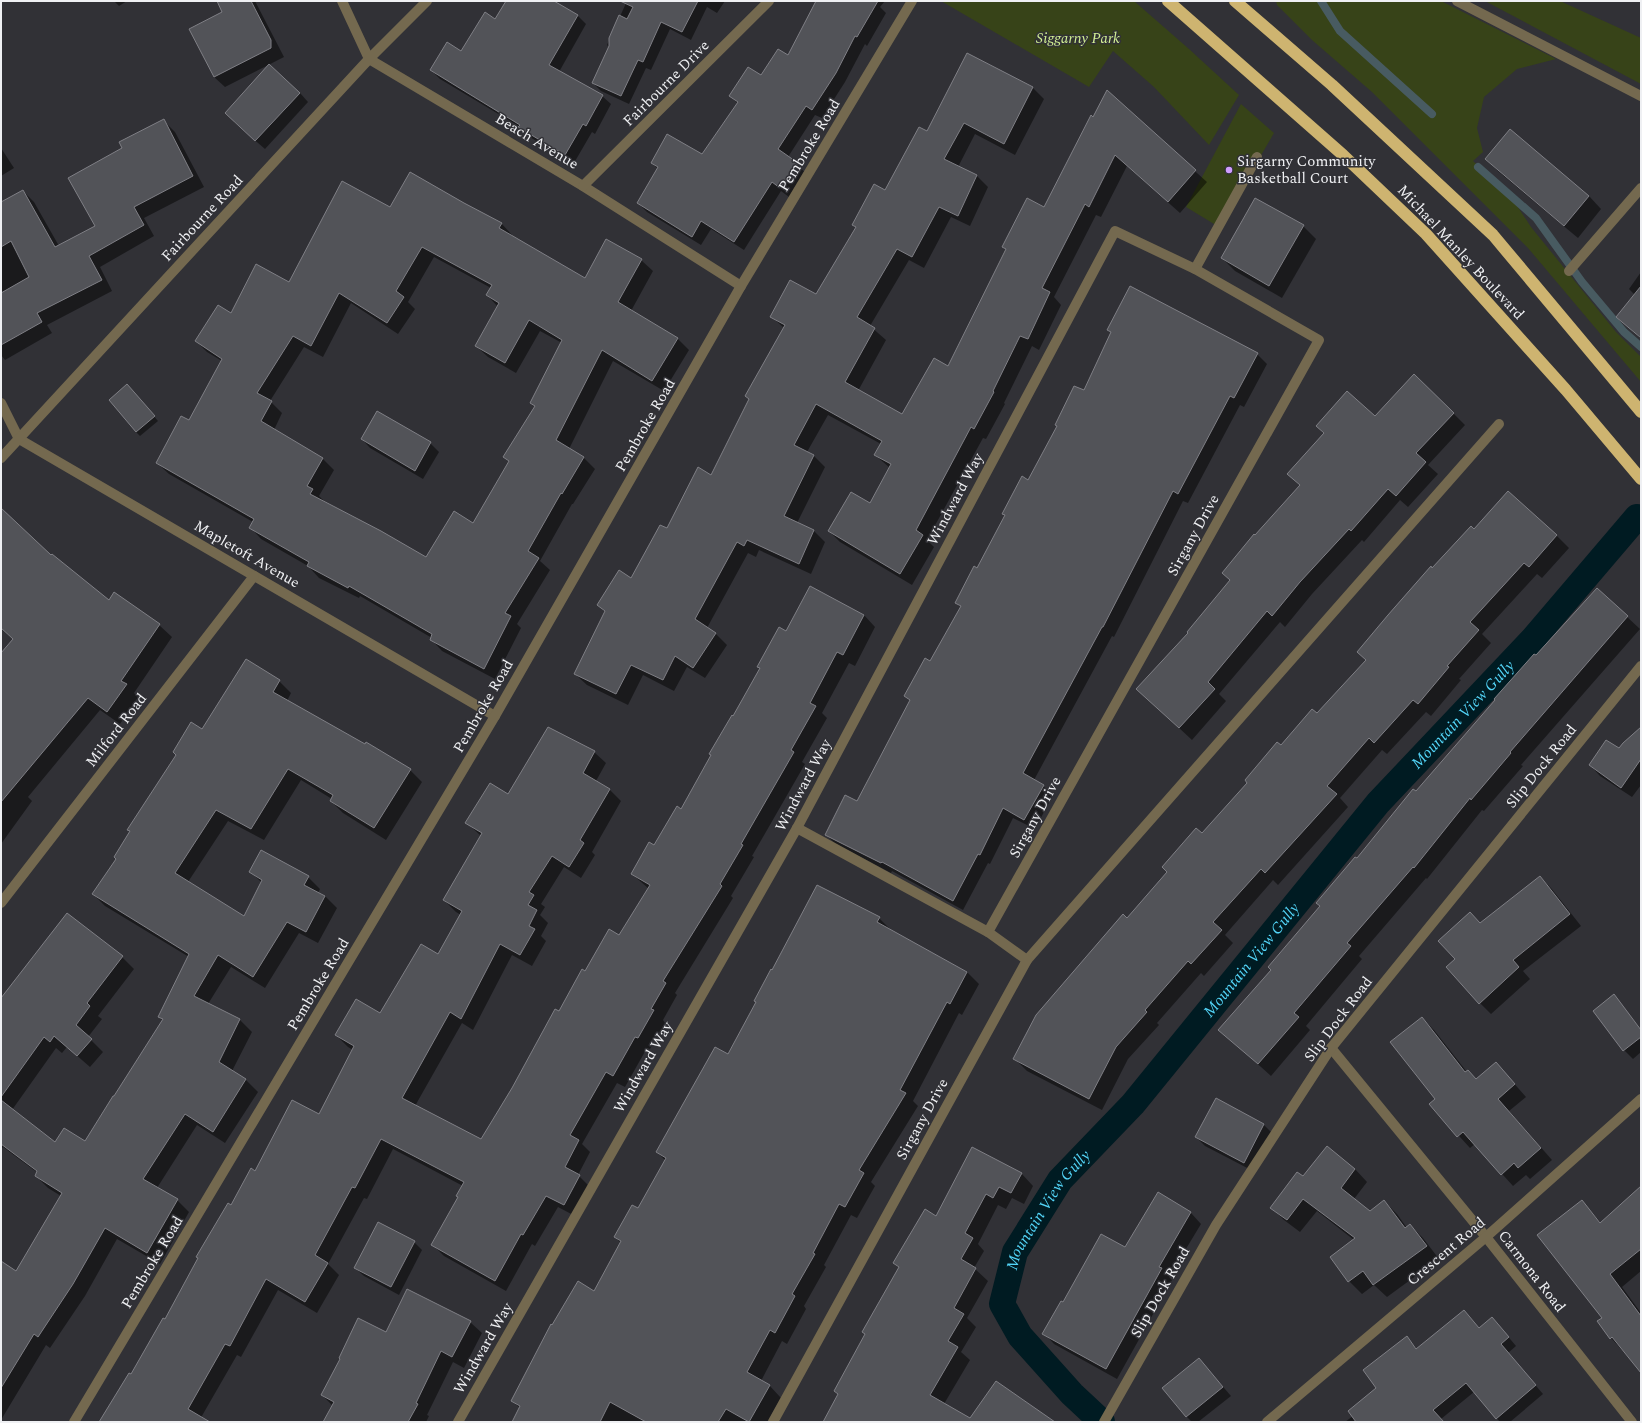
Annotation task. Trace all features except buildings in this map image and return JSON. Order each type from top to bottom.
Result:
[{"type":"highway","name":"Michael Manley Boulevard","points":[[1168,1],[1343,155],[1426,234],[1566,390],[1641,479]]},
{"type":"highway","name":"Michael Manley Boulevard","points":[[1235,1],[1332,85],[1493,235],[1641,412]]},
{"type":"street","points":[[342,1],[369,59]]},
{"type":"street","name":"Fairbourne Road","points":[[1,458],[369,59],[427,1]]},
{"type":"street","name":"Fairbourne Drive","points":[[583,186],[769,1]]},
{"type":"street","name":"Pembroke Road","points":[[74,1422],[495,716],[742,286],[912,1]]},
{"type":"street","points":[[1457,1],[1641,96]]},
{"type":"street","name":"Beach Avenue","points":[[369,59],[583,186],[742,286]]},
{"type":"street","points":[[1195,269],[1257,157]]},
{"type":"street","points":[[1569,271],[1641,188]]},
{"type":"street","name":"Windward Way","points":[[458,1422],[797,828],[1115,231],[1195,269]]},
{"type":"street","name":"Sirgany Drive","points":[[988,932],[1319,340],[1195,269]]},
{"type":"street","points":[[1,404],[19,439]]},
{"type":"street","name":"Sirgany Drive","points":[[773,1422],[1027,960],[1499,424]]},
{"type":"street","name":"Mapletoft Avenue","points":[[19,439],[495,716]]},
{"type":"street","name":"Milford Road","points":[[1,903],[254,576]]},
{"type":"street","name":"Slip Dock Road","points":[[1104,1422],[1216,1225],[1331,1048],[1641,666]]},
{"type":"street","points":[[797,828],[988,932],[1027,960]]},
{"type":"street","name":"Carmona Road","points":[[1331,1048],[1486,1237],[1632,1422]]},
{"type":"street","name":"Crescent Road","points":[[1267,1422],[1486,1237],[1641,1099]]},
{"type":"green space","name":"Siggarny Park","points":[[941,1],[1134,1],[1239,95],[1209,145],[1154,87],[1113,51],[1089,87]]},
{"type":"green space","points":[[1276,1],[1441,1],[1556,59],[1517,69],[1484,97],[1477,128],[1483,152],[1473,161],[1510,195],[1531,227],[1616,332],[1641,357],[1641,382],[1528,248],[1372,92],[1312,40],[1277,5]]},
{"type":"green space","points":[[1485,1],[1560,1],[1641,38],[1641,84]]},
{"type":"green space","name":"Sirgarny Community Basketball Court","points":[[1241,104],[1274,133],[1219,227],[1186,207]]},
{"type":"waterway","points":[[1321,1],[1340,31],[1432,114]]},
{"type":"waterway","points":[[1478,167],[1536,218],[1582,282],[1624,332],[1641,347]]},
{"type":"waterway","name":"Mountain View Gully","points":[[1102,1422],[1072,1394],[1020,1336],[1002,1304],[1015,1252],[1060,1180],[1133,1104],[1378,803],[1533,639],[1637,517]]},
{"type":"place","name":"Sirgarny Community Basketball Court","points":[[1229,170]]}]
